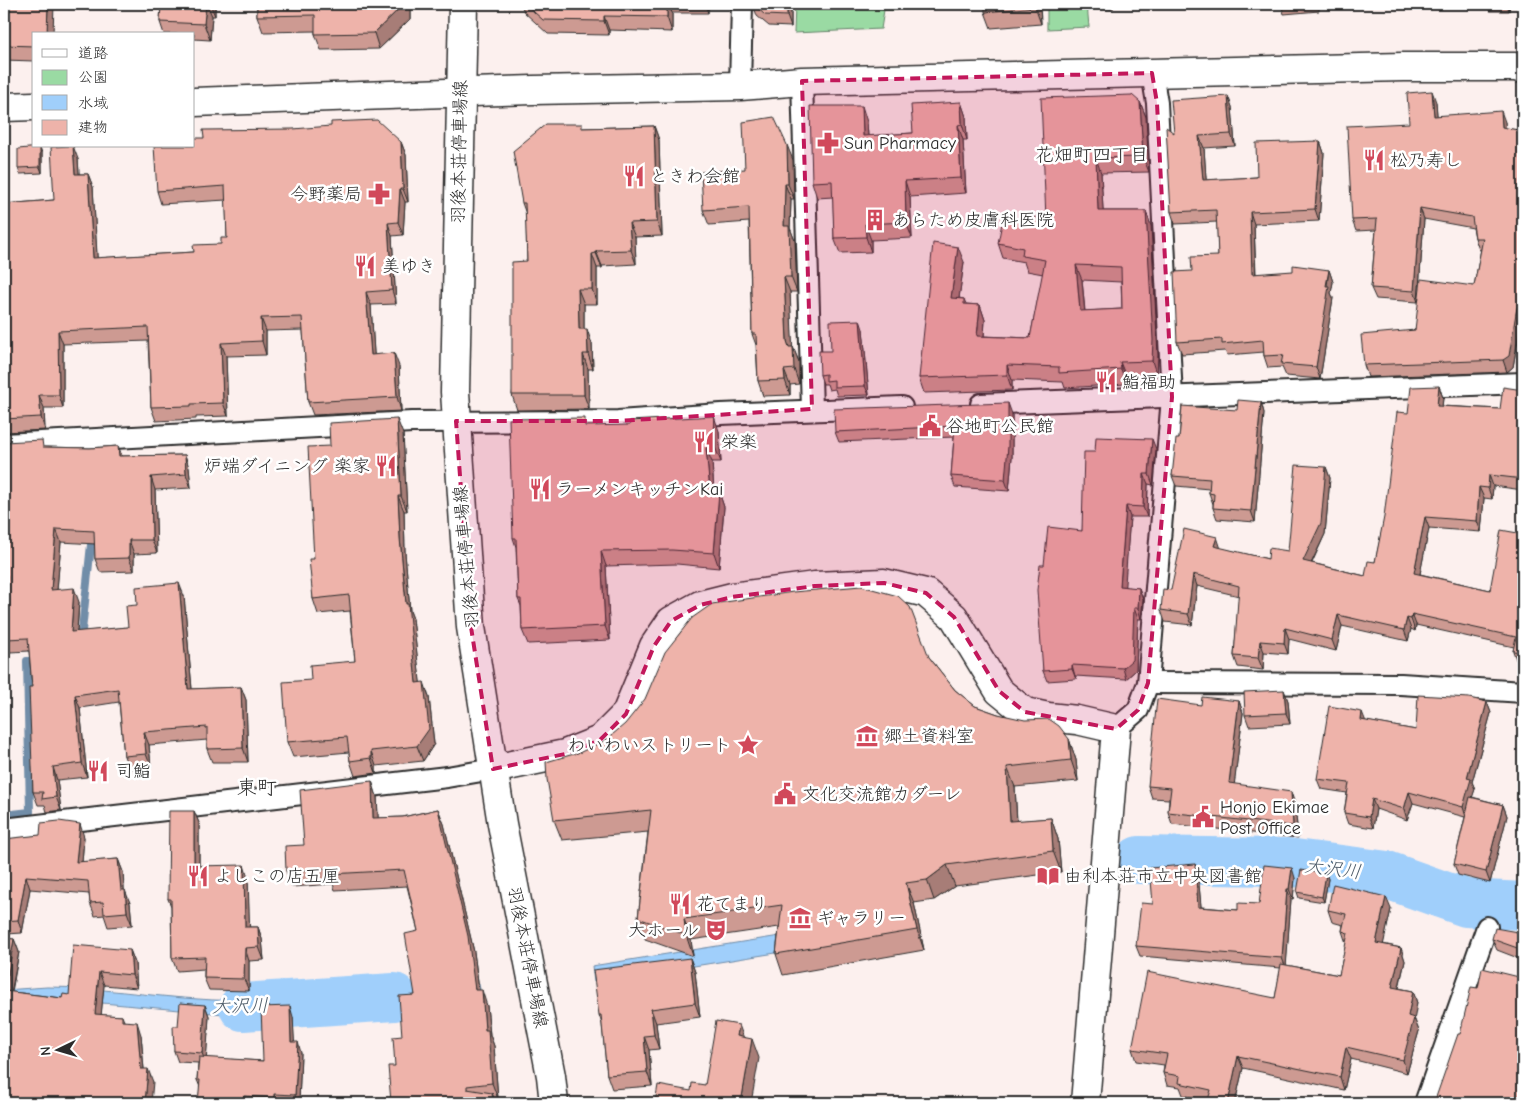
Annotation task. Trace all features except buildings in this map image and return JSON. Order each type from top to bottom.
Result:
[{"type":"street","name":"羽後本荘停車場線","points":[[463,4],[458,158],[456,421],[471,627],[493,769],[551,1076],[554,1103]]},
{"type":"street","points":[[740,86],[742,4]]},
{"type":"street","points":[[195,102],[383,97],[461,92],[740,86],[802,81],[1403,67],[1515,67],[1523,69]]},
{"type":"street","points":[[1085,1103],[1116,728],[1138,710],[1148,683],[1172,397],[1157,103],[1152,73]]},
{"type":"street","points":[[802,81],[812,410]]},
{"type":"street","points":[[4,107],[32,106]]},
{"type":"street","points":[[966,405],[1523,383]]},
{"type":"street","points":[[4,444],[456,421],[618,421],[918,406]]},
{"type":"street","points":[[4,829],[447,777],[565,754],[600,740],[626,714],[654,646],[671,621],[700,605],[732,597],[815,586],[884,583],[926,593],[954,617],[998,692],[1025,712],[1116,728]]},
{"type":"street","points":[[1148,683],[1401,684],[1523,692]]},
{"type":"street","points":[[1425,1103],[1487,927]]},
{"type":"highlighted area","points":[[1152,73],[1157,103],[1172,397],[1148,683],[1138,710],[1116,729],[1025,712],[999,691],[954,617],[926,593],[884,583],[815,586],[732,597],[700,605],[671,621],[654,646],[626,714],[600,740],[565,754],[493,769],[471,627],[456,421],[618,421],[812,409],[802,81]]},
{"type":"green space","points":[[795,4],[898,4],[898,10],[884,10],[881,29],[794,33]]},
{"type":"green space","points":[[1047,4],[1087,4],[1089,27],[1047,29]]},
{"type":"water","points":[[805,932],[807,948],[594,982],[592,966]]},
{"type":"water","points":[[479,984],[482,999],[329,1009],[327,994]]},
{"type":"water","points":[[47,987],[85,988],[212,1000],[308,997],[310,1011],[235,1015],[69,1000],[34,1000],[4,990]]},
{"type":"waterway","points":[[81,640],[92,535]]},
{"type":"waterway","points":[[4,815],[30,812],[27,661],[40,660]]},
{"type":"waterway","name":"大沢川","points":[[1139,860],[1287,862],[1387,875],[1466,903],[1523,906]]},
{"type":"waterway","name":"大沢川","points":[[243,1007],[394,997]]},
{"type":"place","name":"Sun Pharmacy","points":[[828,143]]},
{"type":"place","name":"松乃寿し","points":[[1374,160]]},
{"type":"place","name":"ときわ会館","points":[[634,176]]},
{"type":"place","name":"今野薬局","points":[[379,194]]},
{"type":"place","name":"あらため皮膚科医院","points":[[875,220]]},
{"type":"place","name":"美ゆき","points":[[365,266]]},
{"type":"place","name":"鮨福助","points":[[1106,382]]},
{"type":"place","name":"谷地町公民館","points":[[930,426]]},
{"type":"place","name":"栄楽","points":[[704,442]]},
{"type":"place","name":"炉端ダイニング 楽家","points":[[386,466]]},
{"type":"place","name":"ラーメンキッチンKai","points":[[540,489]]},
{"type":"place","name":"郷土資料室","points":[[867,736]]},
{"type":"place","name":"わいわいストリート","points":[[748,745]]},
{"type":"place","name":"司鮨","points":[[98,771]]},
{"type":"place","name":"文化交流館カダーレ","points":[[785,794]]},
{"type":"place","name":"Honjo Ekimae Post Office","points":[[1203,817]]},
{"type":"place","name":"よしこの店五厘","points":[[198,876]]},
{"type":"place","name":"由利本荘市立中央図書館","points":[[1048,876]]},
{"type":"place","name":"花てまり","points":[[680,904]]},
{"type":"place","name":"ギャラリー","points":[[800,918]]},
{"type":"place","name":"大ホール","points":[[716,930]]},
{"type":"district","name":"花畑町四丁目","points":[[1092,154]]},
{"type":"district","name":"東町","points":[[257,787]]}]
